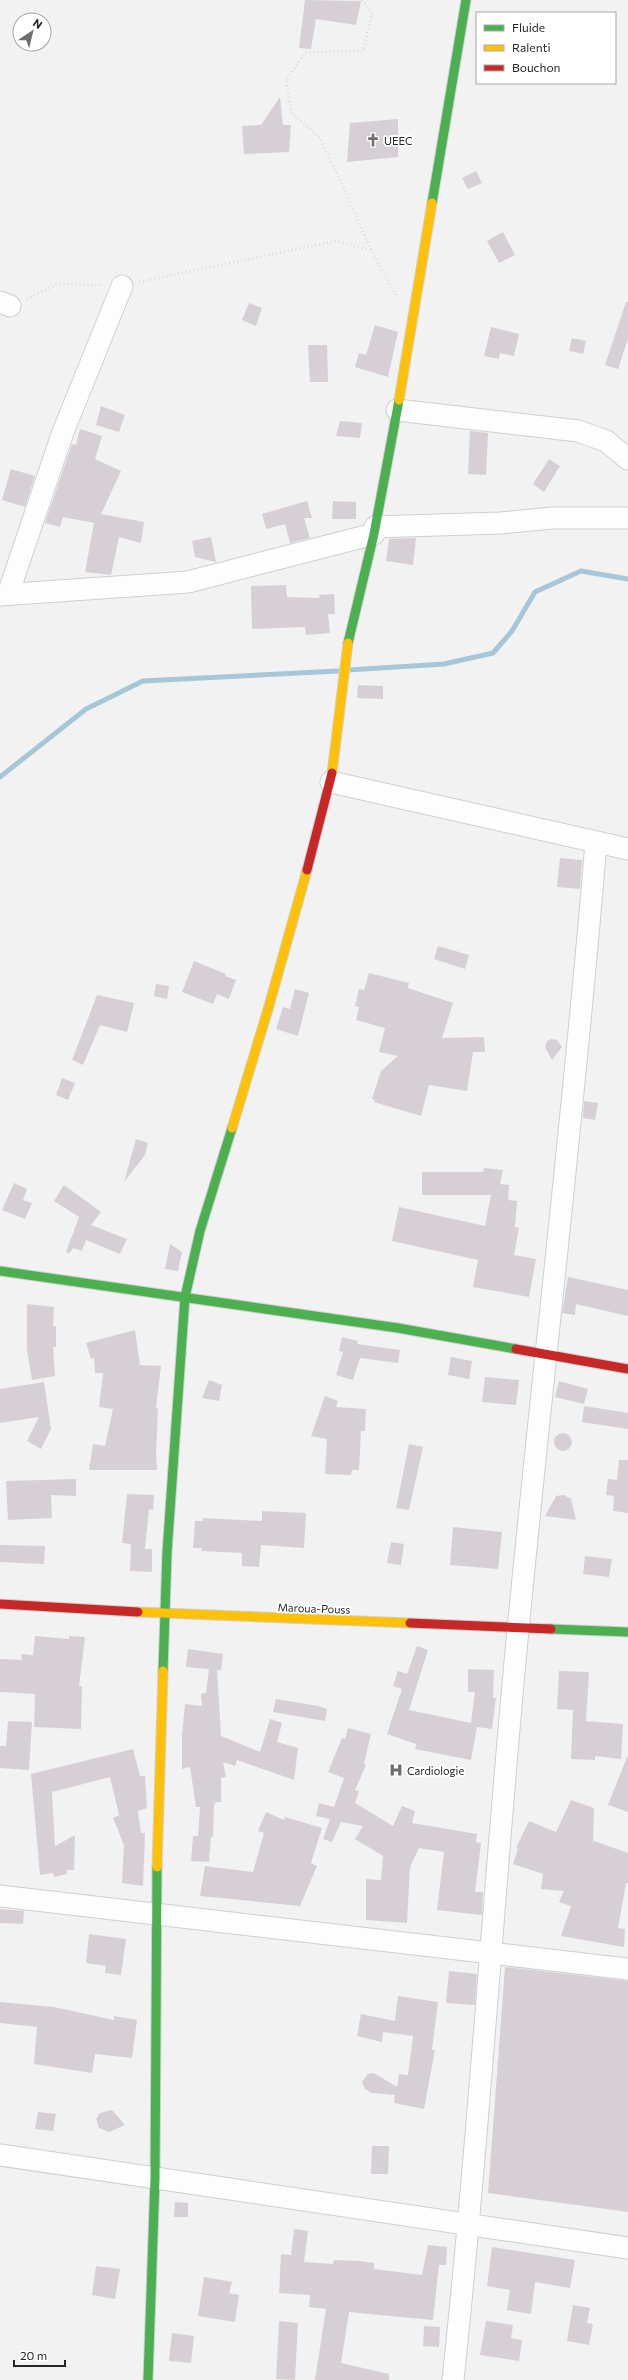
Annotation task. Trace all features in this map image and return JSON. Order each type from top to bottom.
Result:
[{"type":"street","points":[[148,2380],[155,2179],[156,1916],[168,1553],[185,1297],[200,1231],[269,1006],[331,782],[341,683],[346,651],[374,531],[397,410],[466,0],[463,0]]},
{"type":"street","points":[[122,286],[63,432],[4,595],[112,589],[188,582],[374,531],[552,518],[628,518]]},
{"type":"street","points":[[397,410],[578,431],[606,441],[628,459]]},
{"type":"street","points":[[331,782],[628,849]]},
{"type":"street","points":[[453,2380],[470,2224],[490,1953],[518,1628],[547,1355],[596,842]]},
{"type":"street","points":[[0,1271],[398,1328],[628,1369]]},
{"type":"street","name":"Maroua-Pouss","points":[[0,1604],[166,1614],[628,1632]]},
{"type":"street","points":[[0,1896],[156,1916],[628,1969]]},
{"type":"street","points":[[0,2155],[628,2248]]},
{"type":"path","points":[[362,0],[372,13],[363,51],[306,52],[286,80],[292,113],[319,137],[371,250],[397,296]]},
{"type":"path","points":[[5,304],[57,284],[122,286],[336,241],[371,250]]},
{"type":"building","points":[[305,0],[361,1],[356,25],[316,19],[311,49],[299,48]]},
{"type":"building","points":[[280,97],[283,125],[291,125],[289,152],[244,154],[242,126],[261,125]]},
{"type":"building","name":"UEEC","points":[[398,119],[398,157],[347,162],[350,123]]},
{"type":"building","points":[[476,171],[482,183],[468,189],[462,178]]},
{"type":"building","points":[[503,232],[515,255],[499,263],[487,241]]},
{"type":"building","points":[[626,302],[628,302],[628,339],[618,369],[605,365]]},
{"type":"building","points":[[249,303],[262,308],[256,326],[242,320]]},
{"type":"building","points":[[375,325],[398,332],[388,377],[355,367],[359,353],[366,355]]},
{"type":"building","points":[[491,327],[519,334],[514,356],[500,353],[499,359],[484,356]]},
{"type":"building","points":[[572,338],[586,341],[583,354],[569,351]]},
{"type":"building","points":[[308,345],[327,345],[328,382],[310,382]]},
{"type":"building","points":[[101,406],[125,415],[119,432],[96,425]]},
{"type":"building","points":[[340,421],[362,423],[360,438],[336,436]]},
{"type":"building","points":[[80,429],[102,436],[95,459],[121,471],[101,514],[144,522],[141,543],[119,537],[111,575],[85,572],[94,523],[63,517],[60,527],[45,523],[72,444],[76,445]]},
{"type":"building","points":[[470,431],[488,433],[486,475],[468,474]]},
{"type":"building","points":[[549,459],[560,466],[544,492],[533,484]]},
{"type":"building","points":[[11,469],[35,476],[25,507],[2,500]]},
{"type":"building","points":[[307,501],[312,518],[304,518],[310,538],[290,543],[285,524],[266,529],[262,514]]},
{"type":"building","points":[[333,501],[356,502],[356,519],[332,519]]},
{"type":"building","points":[[211,537],[216,562],[195,557],[192,541]]},
{"type":"building","points":[[416,538],[413,565],[386,561],[389,539]]},
{"type":"building","points":[[286,585],[287,597],[320,598],[319,595],[334,594],[335,614],[328,614],[330,633],[306,635],[305,627],[252,629],[251,586]]},
{"type":"building","points":[[358,685],[383,686],[383,699],[357,698]]},
{"type":"building","points":[[560,858],[582,860],[580,889],[557,887]]},
{"type":"building","points":[[438,946],[469,955],[465,969],[434,959]]},
{"type":"building","points":[[194,961],[226,974],[225,976],[236,980],[229,999],[217,994],[213,1004],[182,992]]},
{"type":"building","points":[[369,973],[409,983],[408,988],[453,1003],[442,1038],[484,1037],[485,1052],[473,1052],[467,1091],[429,1085],[421,1116],[374,1102],[375,1100],[372,1099],[381,1071],[398,1056],[379,1052],[385,1028],[356,1020],[359,1007],[355,1006],[359,989],[364,990]]},
{"type":"building","points":[[156,984],[169,986],[167,999],[154,996]]},
{"type":"building","points":[[295,989],[309,993],[298,1036],[276,1029],[283,1007],[290,1009]]},
{"type":"building","points":[[97,995],[134,1003],[127,1032],[100,1025],[83,1065],[72,1060]]},
{"type":"building","points":[[551,1039],[557,1040],[562,1047],[552,1060],[545,1047],[547,1041]]},
{"type":"building","points":[[62,1078],[75,1083],[68,1100],[56,1095]]},
{"type":"building","points":[[584,1101],[598,1103],[595,1120],[583,1118]]},
{"type":"building","points":[[136,1139],[148,1143],[145,1155],[124,1182]]},
{"type":"building","points":[[484,1168],[503,1170],[500,1184],[509,1185],[508,1200],[517,1201],[515,1227],[519,1228],[514,1255],[536,1259],[529,1297],[473,1287],[478,1260],[392,1241],[399,1207],[485,1226],[491,1195],[422,1195],[422,1172],[483,1172]]},
{"type":"building","points":[[14,1183],[27,1189],[23,1200],[32,1203],[25,1219],[2,1210]]},
{"type":"building","points":[[64,1185],[101,1212],[91,1225],[127,1239],[120,1254],[86,1240],[82,1251],[73,1248],[69,1254],[66,1252],[79,1217],[54,1201]]},
{"type":"building","points":[[170,1244],[182,1252],[178,1271],[165,1269]]},
{"type":"building","points":[[568,1277],[628,1290],[628,1316],[576,1304],[575,1315],[562,1313]]},
{"type":"building","points":[[27,1304],[54,1307],[53,1326],[56,1326],[56,1347],[53,1347],[55,1376],[32,1380],[27,1350]]},
{"type":"building","points":[[135,1330],[140,1365],[161,1366],[156,1408],[158,1409],[156,1453],[157,1470],[89,1470],[93,1444],[105,1446],[113,1409],[99,1407],[103,1373],[95,1373],[94,1358],[91,1359],[86,1343]]},
{"type":"building","points":[[342,1337],[358,1341],[357,1344],[400,1350],[398,1363],[360,1358],[353,1380],[336,1375],[343,1352],[339,1351]]},
{"type":"building","points":[[451,1357],[472,1361],[469,1379],[448,1375]]},
{"type":"building","points":[[485,1377],[519,1380],[516,1405],[482,1402]]},
{"type":"building","points":[[209,1380],[222,1385],[219,1401],[202,1398]]},
{"type":"building","points":[[559,1381],[588,1389],[584,1404],[555,1397]]},
{"type":"building","points":[[44,1382],[51,1429],[41,1449],[27,1441],[39,1417],[0,1423],[0,1389]]},
{"type":"building","points":[[325,1396],[338,1401],[336,1407],[366,1409],[365,1431],[361,1431],[359,1470],[352,1470],[351,1475],[325,1474],[327,1439],[311,1436]]},
{"type":"building","points":[[584,1406],[628,1413],[628,1429],[582,1422]]},
{"type":"building","points":[[559,1433],[567,1433],[572,1438],[570,1449],[567,1451],[559,1451],[554,1446],[554,1438]]},
{"type":"building","points":[[409,1444],[423,1447],[409,1510],[396,1508]]},
{"type":"building","points":[[619,1460],[628,1460],[628,1513],[613,1511],[614,1496],[606,1495],[608,1479],[617,1480]]},
{"type":"building","points":[[76,1479],[76,1496],[51,1495],[52,1518],[8,1520],[6,1481]]},
{"type":"building","points":[[127,1494],[154,1495],[153,1510],[149,1509],[145,1549],[152,1549],[152,1572],[130,1571],[131,1544],[122,1543]]},
{"type":"building","points":[[564,1495],[571,1499],[576,1520],[545,1516],[556,1496]]},
{"type":"building","points":[[262,1511],[306,1513],[304,1548],[261,1545],[259,1567],[242,1566],[242,1553],[201,1551],[202,1548],[193,1548],[195,1521],[203,1521],[203,1518],[262,1521]]},
{"type":"building","points":[[453,1527],[502,1532],[498,1569],[450,1565]]},
{"type":"building","points":[[391,1542],[404,1544],[401,1565],[387,1563]]},
{"type":"building","points":[[0,1545],[45,1546],[44,1564],[0,1562]]},
{"type":"building","points":[[585,1556],[612,1559],[609,1577],[583,1574]]},
{"type":"building","points":[[35,1636],[69,1639],[69,1636],[85,1637],[79,1686],[82,1686],[81,1729],[34,1727],[35,1694],[0,1692],[0,1659],[22,1660],[21,1654],[33,1655]]},
{"type":"building","points":[[417,1646],[428,1650],[409,1710],[471,1723],[475,1692],[468,1692],[468,1669],[494,1670],[493,1698],[496,1698],[492,1729],[477,1727],[471,1760],[415,1749],[416,1744],[387,1734],[402,1689],[393,1686],[398,1671],[407,1674]]},
{"type":"building","points":[[188,1649],[223,1654],[221,1670],[217,1670],[221,1736],[260,1752],[270,1719],[282,1723],[277,1742],[298,1748],[294,1780],[237,1760],[235,1766],[223,1762],[226,1777],[221,1778],[221,1802],[216,1802],[214,1805],[213,1837],[198,1837],[200,1807],[196,1807],[190,1767],[182,1769],[182,1734],[185,1704],[202,1706],[201,1694],[206,1693],[209,1669],[186,1667]]},
{"type":"building","points":[[559,1671],[589,1672],[586,1721],[623,1724],[621,1759],[595,1756],[595,1760],[571,1759],[573,1710],[557,1709]]},
{"type":"building","points":[[276,1699],[318,1706],[327,1709],[325,1721],[273,1712]]},
{"type":"building","points":[[8,1721],[32,1722],[29,1770],[0,1768],[0,1746],[6,1746]]},
{"type":"building","points":[[348,1728],[371,1734],[364,1764],[366,1765],[355,1790],[359,1791],[355,1803],[393,1826],[402,1806],[415,1811],[412,1823],[477,1834],[476,1842],[481,1843],[475,1892],[483,1892],[482,1915],[437,1910],[444,1852],[419,1848],[410,1867],[407,1923],[366,1920],[366,1879],[381,1880],[383,1856],[355,1839],[363,1826],[341,1822],[332,1842],[323,1839],[330,1819],[316,1816],[319,1803],[334,1807],[344,1778],[328,1772],[342,1738],[345,1739]]},
{"type":"building","points":[[133,1749],[140,1776],[145,1776],[147,1808],[138,1811],[141,1833],[145,1833],[143,1886],[122,1883],[124,1845],[113,1818],[119,1815],[110,1777],[52,1792],[55,1846],[75,1835],[74,1870],[67,1870],[67,1874],[54,1877],[53,1873],[40,1875],[31,1774]]},
{"type":"building","points":[[628,1757],[628,1812],[608,1805]]},
{"type":"building","points":[[571,1800],[594,1808],[593,1845],[594,1841],[628,1853],[628,1883],[626,1883],[618,1928],[625,1929],[624,1947],[561,1936],[571,1906],[559,1902],[564,1891],[541,1889],[543,1874],[513,1864],[518,1849],[516,1848],[529,1821],[556,1832]]},
{"type":"building","points":[[266,1812],[284,1820],[285,1817],[322,1828],[311,1863],[317,1866],[300,1906],[200,1896],[205,1866],[253,1872],[264,1833],[258,1831]]},
{"type":"building","points":[[193,1836],[211,1837],[209,1862],[191,1861]]},
{"type":"building","points":[[0,1909],[24,1911],[23,1924],[0,1923]]},
{"type":"building","points":[[89,1934],[126,1939],[121,1975],[105,1973],[106,1966],[86,1963]]},
{"type":"building","points":[[505,1967],[628,1981],[628,2212],[488,2193]]},
{"type":"building","points":[[449,1971],[477,1974],[475,2005],[446,2003]]},
{"type":"building","points":[[398,1996],[438,2002],[432,2050],[435,2050],[424,2109],[394,2103],[395,2095],[372,2093],[365,2089],[362,2082],[368,2074],[374,2073],[397,2087],[399,2074],[408,2075],[413,2036],[383,2032],[382,2042],[357,2036],[361,2014],[395,2021]]},
{"type":"building","points":[[0,2002],[54,2007],[114,2020],[114,2016],[137,2020],[132,2058],[95,2054],[92,2073],[34,2064],[37,2027],[0,2023]]},
{"type":"building","points":[[112,2110],[125,2125],[109,2132],[99,2128],[96,2119],[100,2113]]},
{"type":"building","points":[[38,2112],[56,2114],[53,2131],[35,2129]]},
{"type":"building","points":[[372,2146],[389,2146],[388,2174],[371,2174]]},
{"type":"building","points":[[175,2202],[188,2203],[188,2217],[174,2217]]},
{"type":"building","points":[[294,2229],[308,2231],[304,2262],[333,2264],[334,2260],[360,2261],[374,2263],[374,2269],[422,2275],[428,2245],[447,2247],[446,2265],[439,2265],[433,2320],[349,2312],[341,2363],[389,2374],[389,2380],[315,2380],[326,2309],[309,2307],[310,2295],[279,2293],[281,2254],[291,2255]]},
{"type":"building","points":[[492,2247],[575,2260],[570,2288],[535,2282],[531,2314],[507,2310],[510,2290],[487,2286]]},
{"type":"building","points":[[96,2266],[120,2269],[115,2299],[92,2295]]},
{"type":"building","points":[[204,2277],[232,2282],[229,2293],[239,2295],[235,2322],[198,2316]]},
{"type":"building","points":[[573,2305],[590,2308],[587,2323],[593,2324],[589,2345],[567,2341]]},
{"type":"building","points":[[279,2321],[298,2323],[295,2380],[276,2379]]},
{"type":"building","points":[[486,2321],[513,2325],[511,2338],[522,2340],[519,2361],[480,2355]]},
{"type":"building","points":[[424,2326],[440,2327],[439,2347],[423,2346]]},
{"type":"building","points":[[172,2333],[194,2336],[191,2363],[169,2361]]},
{"type":"waterway","points":[[348,670],[444,664],[493,653],[512,631],[535,592],[581,571],[628,579]]},
{"type":"waterway","points":[[0,777],[86,709],[143,681],[338,671]]},
{"type":"traffic: fast","points":[[432,203],[466,0]]},
{"type":"traffic: fast","points":[[348,643],[374,534],[399,400]]},
{"type":"traffic: fast","points":[[163,1671],[167,1553],[185,1297],[200,1231],[232,1128]]},
{"type":"traffic: fast","points":[[0,1271],[398,1328],[516,1349]]},
{"type":"traffic: fast","points":[[551,1629],[628,1632]]},
{"type":"traffic: fast","points":[[148,2380],[155,2179],[157,1867]]},
{"type":"traffic: slow","points":[[399,400],[432,203]]},
{"type":"traffic: slow","points":[[332,773],[348,643]]},
{"type":"traffic: slow","points":[[232,1128],[269,1006],[307,870]]},
{"type":"traffic: slow","points":[[138,1612],[410,1623]]},
{"type":"traffic: slow","points":[[157,1867],[163,1671]]},
{"type":"traffic: jam","points":[[307,870],[332,773]]},
{"type":"traffic: jam","points":[[516,1349],[628,1369]]},
{"type":"traffic: jam","points":[[0,1604],[138,1612]]},
{"type":"traffic: jam","points":[[410,1623],[551,1629]]},
{"type":"place","name":"UEEC","points":[[373,140]]},
{"type":"place","name":"Cardiologie","points":[[396,1770]]}]
